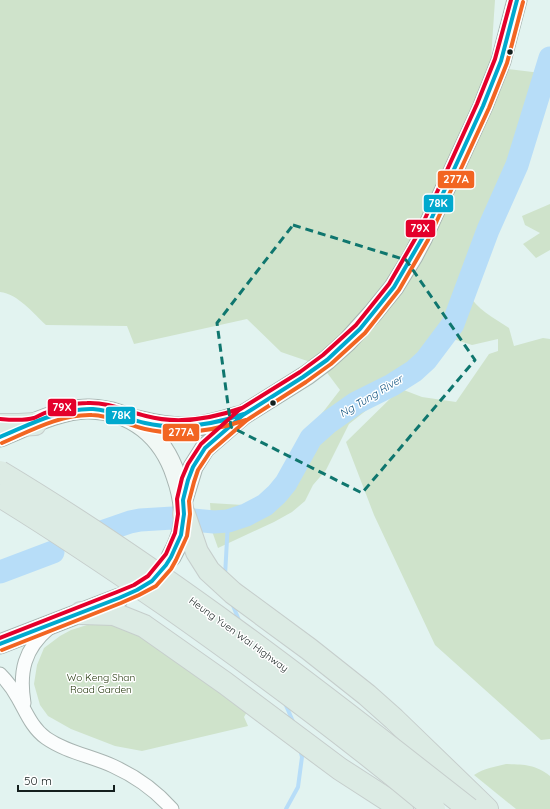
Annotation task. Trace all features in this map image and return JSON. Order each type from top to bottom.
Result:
[{"type":"highway","points":[[0,425],[35,424]]},
{"type":"highway","name":"Heung Yuen Wai Highway","points":[[0,472],[132,558],[220,618],[342,709],[469,809]]},
{"type":"highway","name":"Heung Yuen Wai Highway","points":[[0,496],[114,570],[207,634],[307,708],[434,809]]},
{"type":"highway","points":[[184,497],[181,546],[203,563],[222,583],[315,653],[367,695],[487,809]]},
{"type":"highway","points":[[81,613],[114,614],[144,626],[225,683],[340,769],[402,809]]},
{"type":"main road","points":[[184,497],[193,467],[205,448],[243,415],[303,377],[330,357],[360,329],[394,287],[423,236],[483,106],[501,62],[517,0]]},
{"type":"main road","points":[[0,437],[67,412],[88,409],[110,411],[131,419],[167,427],[188,428],[209,425],[243,415]]},
{"type":"main road","points":[[131,419],[147,429],[159,443],[171,462],[184,497]]},
{"type":"main road","points":[[0,644],[120,598]]},
{"type":"street","points":[[25,711],[22,680],[24,664],[36,641],[54,624]]},
{"type":"street","points":[[0,674],[10,684],[25,711],[39,732],[46,738],[68,749],[114,766],[129,774],[156,793],[172,809]]},
{"type":"highlighted area","points":[[293,225],[406,260],[475,360],[362,493],[231,427],[217,323]]},
{"type":"green space","points":[[0,0],[495,0],[487,119],[507,69],[549,74],[487,220],[456,309],[468,293],[476,304],[509,328],[514,346],[543,338],[550,339],[550,739],[541,740],[435,645],[374,515],[346,442],[399,390],[377,402],[349,424],[326,470],[313,485],[305,501],[292,512],[274,522],[218,548],[212,531],[210,503],[243,505],[256,499],[283,481],[289,456],[340,390],[322,366],[281,352],[247,319],[134,344],[127,326],[46,325],[19,300],[13,296],[0,292]],"holes":[[[447,337],[472,345],[498,339],[498,351],[489,354],[456,402],[422,397],[401,389],[409,384],[444,348]]]},
{"type":"green space","points":[[550,204],[550,250],[536,258],[523,244],[540,233],[525,225],[522,216]]},
{"type":"green space","name":"Wo Keng Shan Road Garden","points":[[99,624],[120,626],[137,633],[248,710],[244,717],[248,726],[142,751],[115,746],[71,729],[48,716],[40,705],[34,684],[37,665],[44,648],[71,630],[87,625]]},
{"type":"green space","points":[[506,764],[534,767],[550,776],[550,809],[516,809],[474,775],[486,769]]},
{"type":"waterway","name":"Ng Tung River","points":[[104,531],[140,520],[173,518],[214,522],[228,521],[246,515],[265,505],[286,483],[311,438],[329,422],[356,403],[392,385],[414,371],[426,360],[453,324],[488,230],[517,165],[550,58]]},
{"type":"waterway","points":[[225,576],[228,521]]},
{"type":"waterway","name":"Ng Tung River","points":[[0,572],[53,552]]},
{"type":"waterway","points":[[232,603],[240,623]]},
{"type":"waterway","points":[[285,703],[294,724]]},
{"type":"waterway","points":[[286,809],[298,787],[302,757],[300,749]]},
{"type":"transit line","name":"79X","points":[[0,638],[134,585],[148,576],[166,554],[175,533],[178,514],[177,499],[182,478],[188,464],[201,444],[239,410],[300,372],[323,355],[356,325],[389,284],[418,234],[477,104],[495,59],[511,0]]},
{"type":"transit line","name":"78K","points":[[0,644],[119,598],[152,581],[166,565],[181,535],[184,514],[183,500],[188,480],[193,467],[205,448],[243,415],[327,360],[360,329],[394,287],[423,237],[483,106],[501,61],[517,0]]},
{"type":"transit line","name":"277A","points":[[2,650],[121,603],[156,586],[171,569],[187,536],[190,514],[189,501],[194,482],[198,470],[210,452],[247,420],[331,364],[365,333],[399,290],[428,240],[489,108],[507,63],[523,2]]},
{"type":"transit line","name":"79X","points":[[0,419],[30,419],[62,407],[82,403],[102,404],[158,419],[171,420],[195,420],[207,418],[242,408]]},
{"type":"transit line","name":"78K","points":[[0,437],[45,418],[81,409],[100,410],[145,423],[170,427],[208,424],[244,414]]},
{"type":"transit line","name":"277A","points":[[2,443],[57,420],[80,415],[99,415],[145,429],[170,433],[209,430],[246,420]]}]
